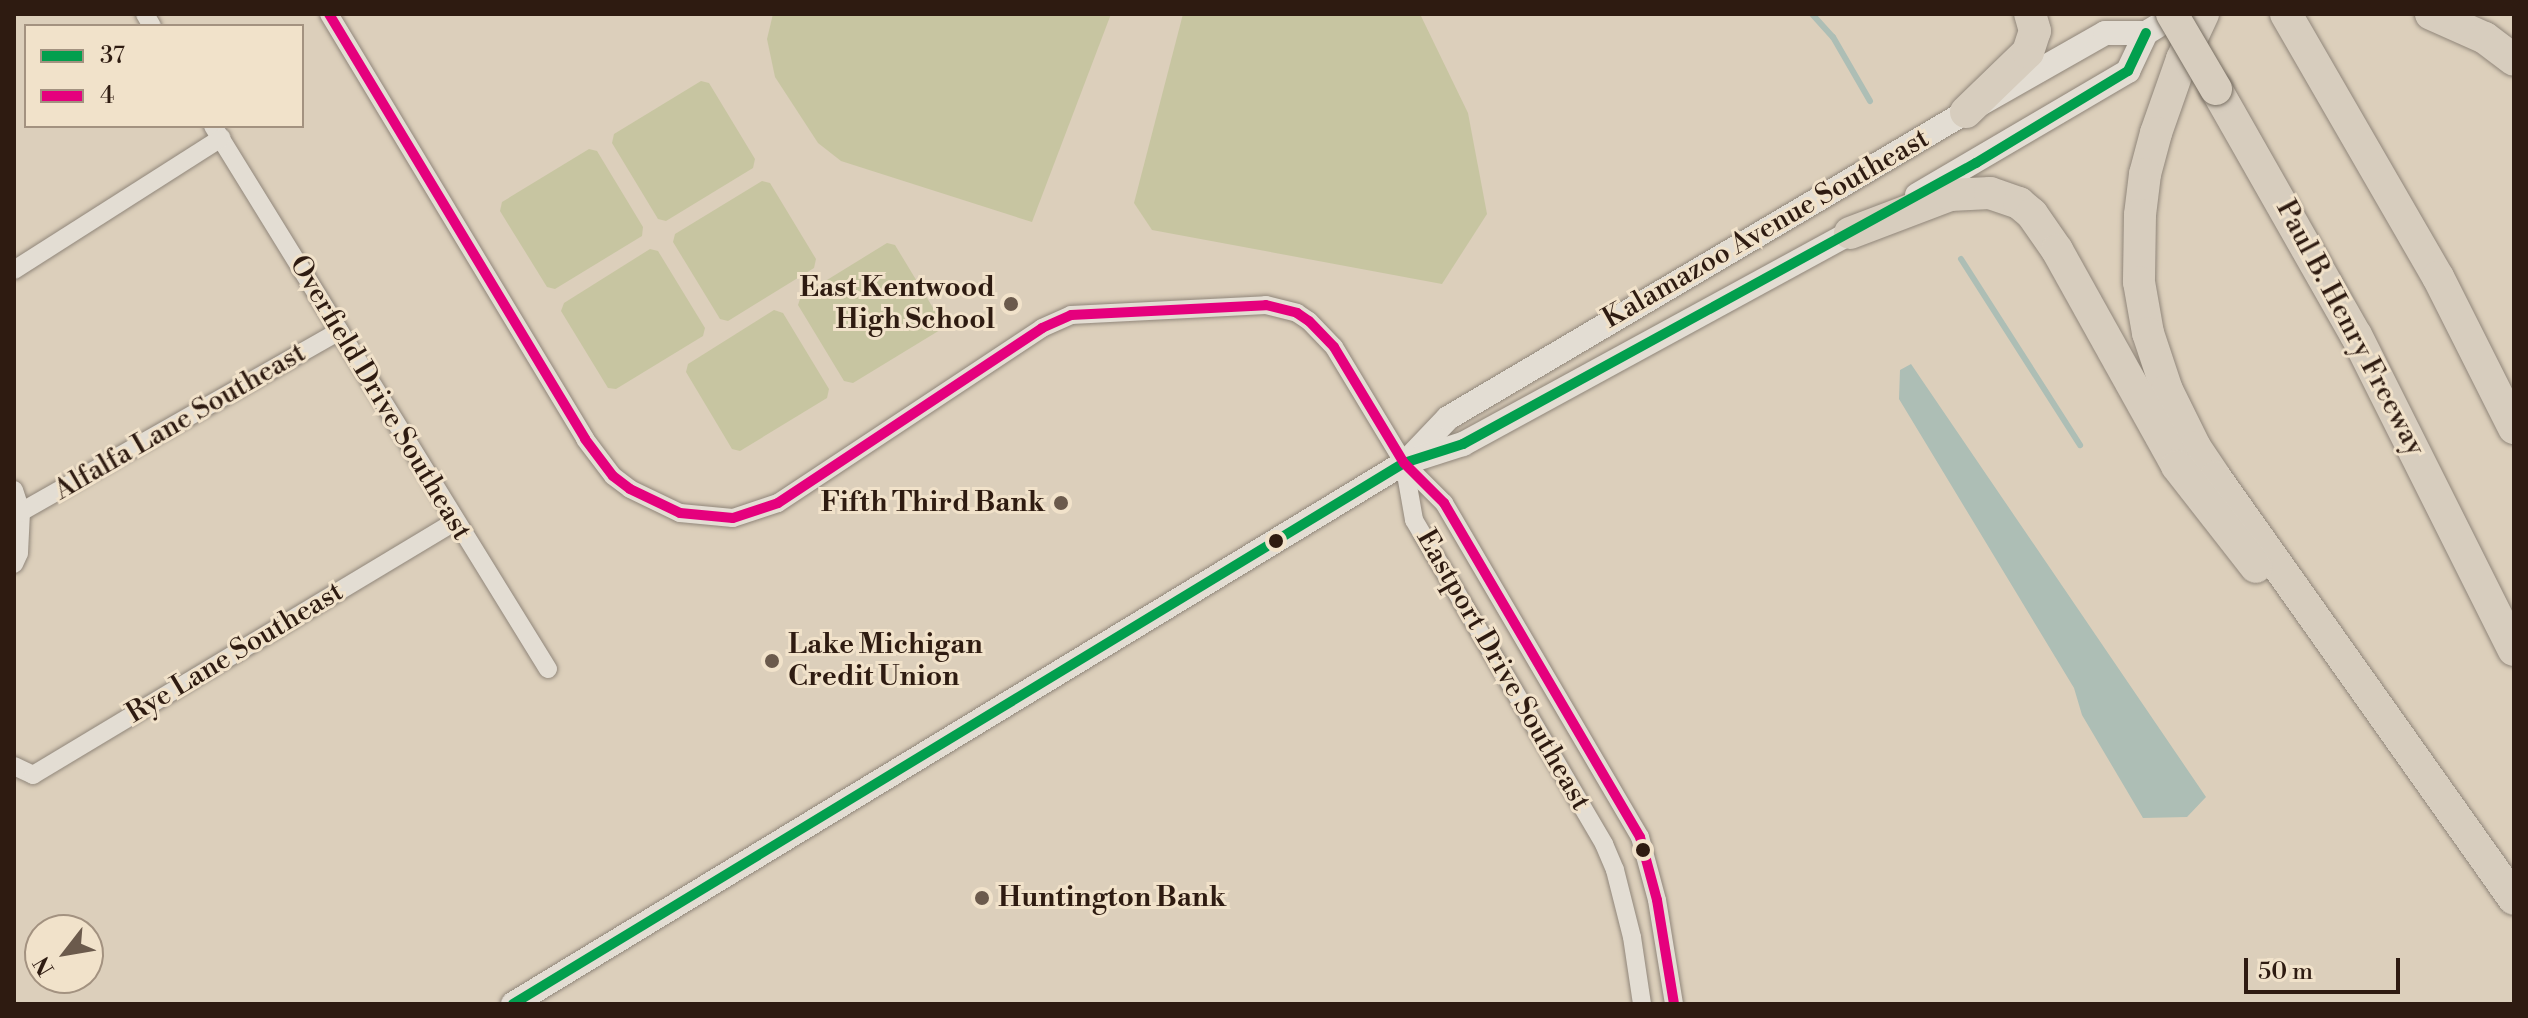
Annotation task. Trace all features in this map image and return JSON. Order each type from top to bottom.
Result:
[{"type":"highway","points":[[1966,112],[2028,52],[2035,31],[2030,14]]},
{"type":"highway","name":"Paul B. Henry Freeway","points":[[2172,14],[2356,335],[2514,650]]},
{"type":"highway","points":[[2203,14],[2171,89],[2145,174],[2137,252],[2148,333],[2167,390],[2195,447],[2514,899]]},
{"type":"highway","points":[[2431,14],[2485,38],[2514,60]]},
{"type":"highway","points":[[2293,26],[2438,277],[2514,428]]},
{"type":"highway","points":[[1850,233],[1950,195],[1971,192],[2006,197],[2032,214],[2057,250],[2177,466],[2248,558],[2385,718]]},
{"type":"main road","points":[[2146,33],[2178,14]]},
{"type":"main road","name":"Kalamazoo Avenue Southeast","points":[[513,1004],[1404,463],[1463,444],[1850,233],[2128,71],[2146,33],[2105,33],[1966,112],[1448,418],[1404,463]]},
{"type":"street","points":[[329,14],[585,439],[613,476],[660,507],[699,517],[733,518],[778,503],[1042,328],[1071,315],[1089,312],[1266,305],[1297,313],[1322,332],[1334,347],[1404,463]]},
{"type":"street","points":[[14,270],[217,132]]},
{"type":"street","name":"Overfield Drive Southeast","points":[[217,132],[548,669]]},
{"type":"street","name":"Alfalfa Lane Southeast","points":[[21,512],[339,331]]},
{"type":"street","name":"Eastport Drive Southeast","points":[[1404,463],[1414,520],[1604,844],[1615,870],[1632,937],[1642,1004]]},
{"type":"street","name":"Eastport Drive Southeast","points":[[1404,463],[1444,503],[1640,837],[1657,900],[1674,1004]]},
{"type":"street","points":[[14,490],[21,512],[19,553],[14,564]]},
{"type":"street","name":"Rye Lane Southeast","points":[[14,766],[33,775],[455,521]]},
{"type":"shaded area","points":[[773,14],[1111,14],[1032,222],[841,161],[818,143],[775,77],[767,39]]},
{"type":"shaded area","points":[[1183,14],[1420,14],[1468,113],[1487,214],[1442,284],[1152,230],[1134,203]]},
{"type":"shaded area","points":[[701,81],[709,83],[755,159],[753,168],[666,221],[658,219],[612,143],[614,134]]},
{"type":"shaded area","points":[[589,149],[597,151],[643,227],[642,236],[555,289],[547,287],[500,211],[502,202]]},
{"type":"shaded area","points":[[762,181],[770,183],[816,259],[814,268],[728,321],[720,319],[673,242],[675,234]]},
{"type":"shaded area","points":[[887,243],[895,245],[941,321],[940,330],[853,383],[844,381],[798,305],[801,296]]},
{"type":"shaded area","points":[[650,249],[658,251],[705,328],[703,336],[616,389],[608,388],[561,311],[564,303]]},
{"type":"shaded area","points":[[774,310],[783,313],[829,389],[827,398],[740,451],[732,449],[686,372],[688,364]]},
{"type":"shaded area","points":[[1911,364],[2206,797],[2187,817],[2143,818],[2082,715],[2074,688],[1899,399],[1900,370]]},
{"type":"waterway","points":[[1812,14],[1833,37],[1870,101]]},
{"type":"waterway","points":[[1961,259],[2080,445]]},
{"type":"transit line","name":"4","points":[[329,14],[585,439],[613,476],[630,489],[680,513],[733,518],[778,503],[1042,328],[1071,315],[1266,305],[1297,313],[1309,321],[1334,347],[1404,463],[1444,503],[1640,837],[1657,900],[1674,1004]]},
{"type":"transit line","name":"37","points":[[513,1004],[1404,463],[1463,444],[1976,163],[2128,71],[2146,33]]},
{"type":"place","name":"East Kentwood High School","points":[[1011,304]]},
{"type":"place","name":"Fifth Third Bank","points":[[1061,503]]},
{"type":"place","name":"Lake Michigan Credit Union","points":[[772,661]]},
{"type":"place","name":"Huntington Bank","points":[[982,898]]}]
